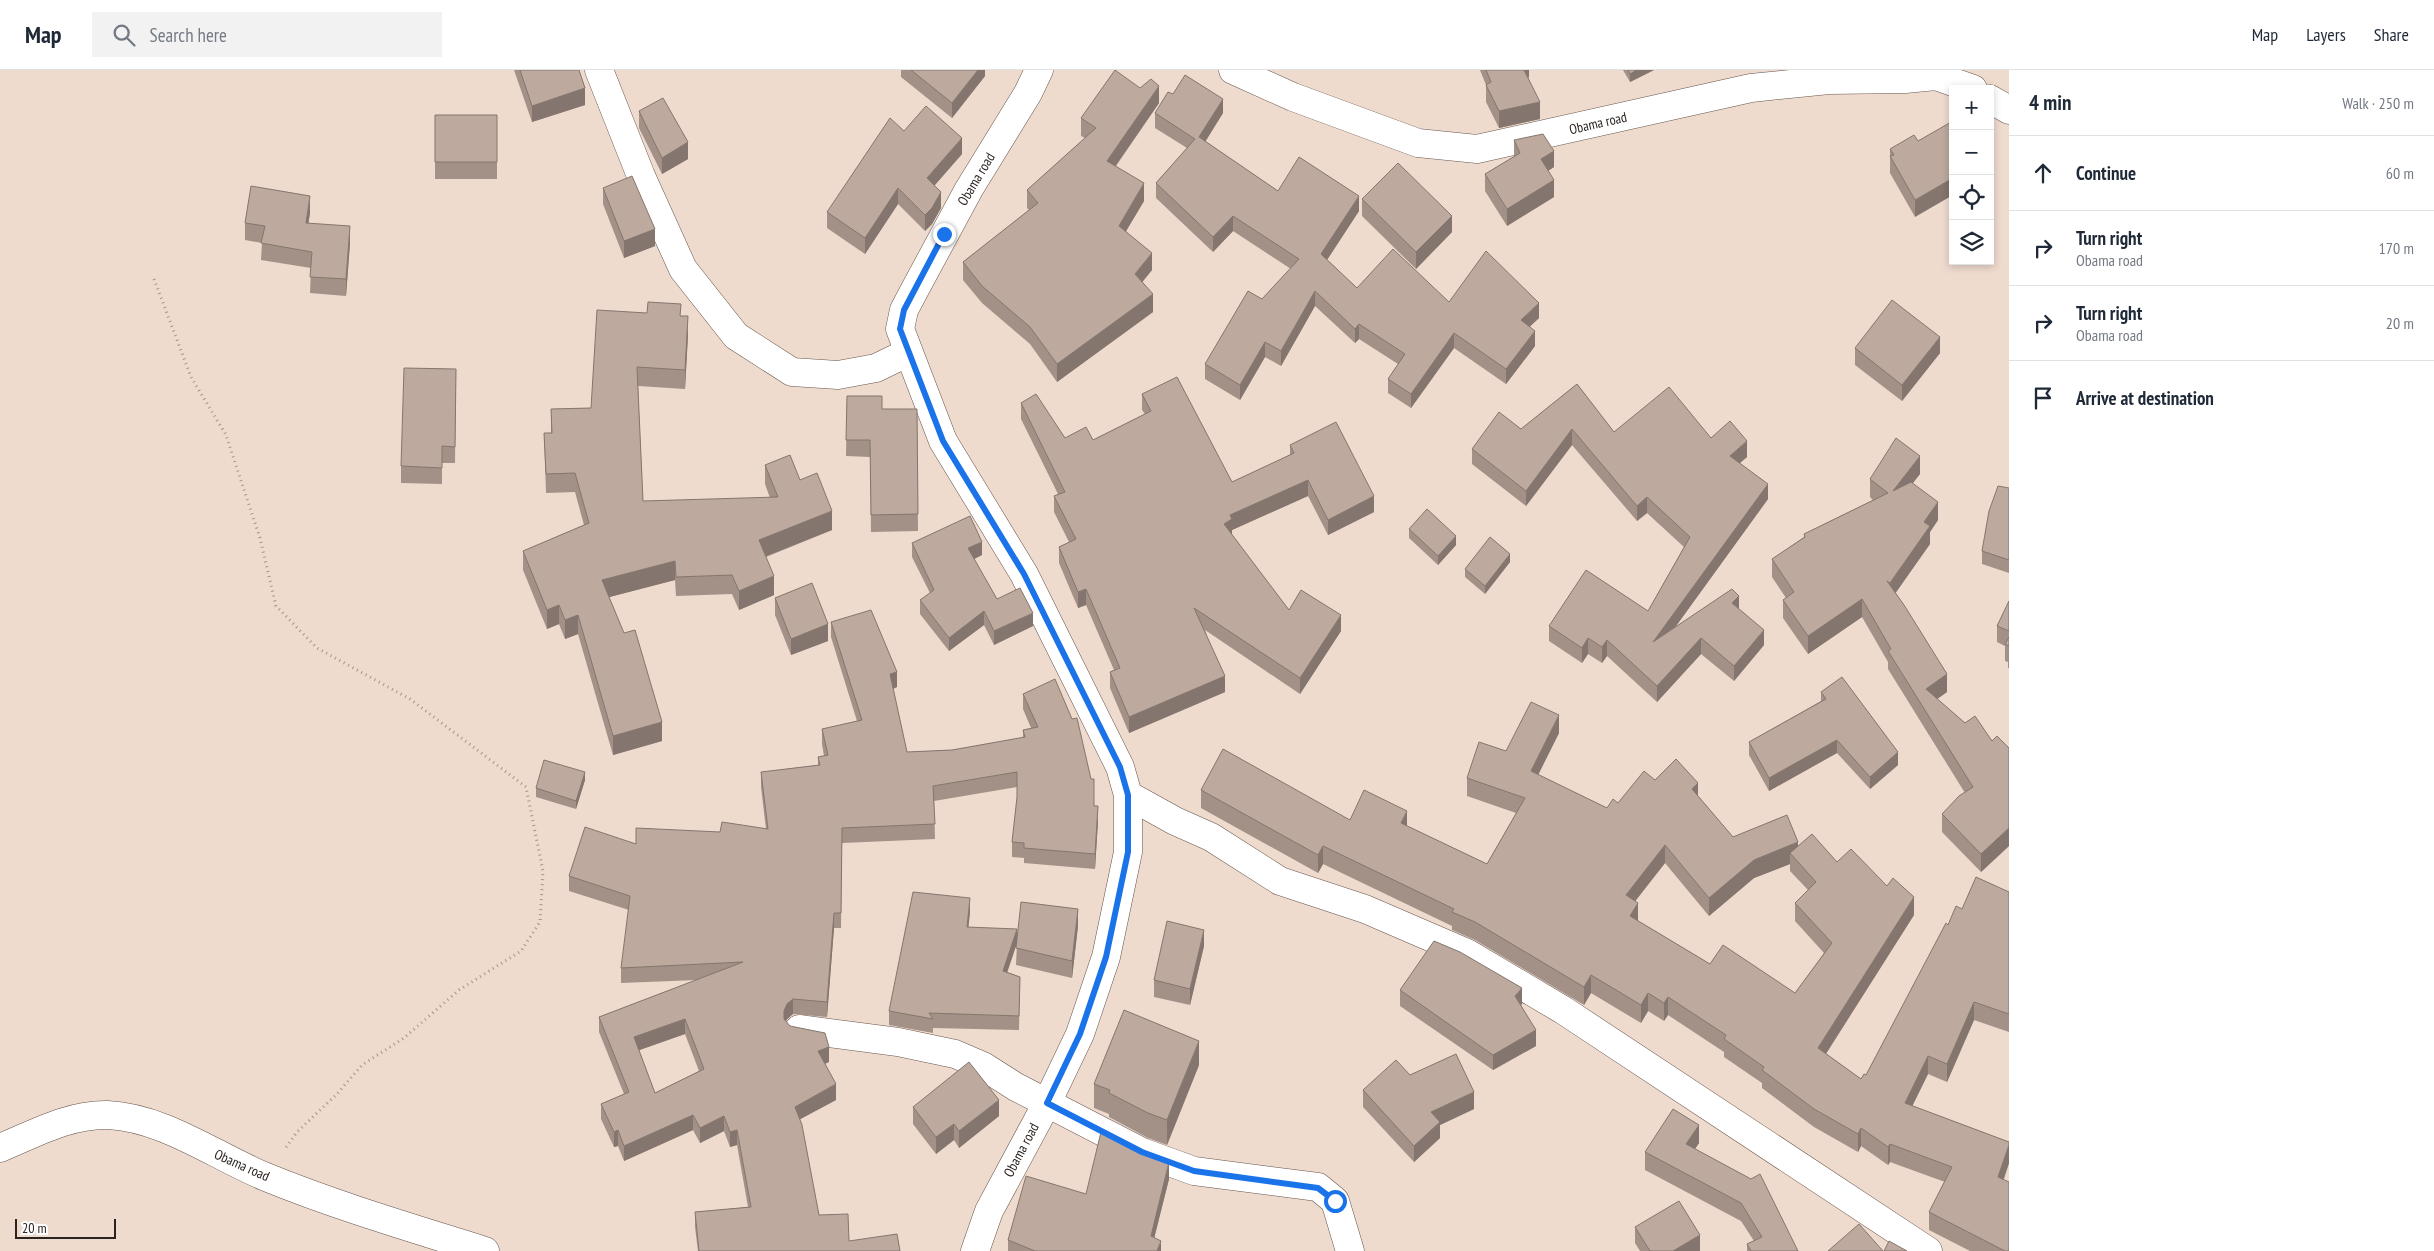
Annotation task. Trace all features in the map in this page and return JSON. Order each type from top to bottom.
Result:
[{"type":"street","points":[[599,70],[641,176],[683,269],[736,336],[792,372],[838,375],[876,368],[909,352]]},
{"type":"street","name":"Obama road","points":[[975,1251],[989,1211],[1047,1103],[1080,1034],[1106,957],[1128,852],[1128,795],[1120,767],[1024,574],[943,441],[900,329],[904,310],[969,189],[1028,93],[1039,70]]},
{"type":"street","name":"Obama road","points":[[1233,70],[1293,97],[1418,143],[1477,150],[1751,88],[1829,80],[1905,79],[1936,76],[1962,85]]},
{"type":"street","points":[[1994,101],[2009,110]]},
{"type":"street","points":[[1128,795],[1175,821],[1211,837],[1280,881],[1366,909],[1467,954],[1563,1010],[1928,1251]]},
{"type":"street","points":[[799,1029],[898,1042],[955,1054],[983,1066],[1047,1103],[1142,1152],[1194,1171],[1318,1188],[1335,1201],[1350,1251]]},
{"type":"street","name":"Obama road","points":[[0,1148],[62,1121],[107,1115],[152,1123],[266,1177],[379,1218],[485,1251]]},
{"type":"path","points":[[154,279],[191,377],[226,435],[260,538],[276,606],[317,648],[410,699],[526,787],[543,871],[540,922],[521,951],[459,990],[404,1038],[362,1065],[337,1094],[297,1132],[266,1177]]},
{"type":"building","points":[[520,70],[579,70],[585,88],[532,106]]},
{"type":"building","points":[[911,70],[978,70],[952,103]]},
{"type":"building","points":[[1115,70],[1140,88],[1151,79],[1159,86],[1107,161],[1144,183],[1119,226],[1152,253],[1135,274],[1153,294],[1057,364],[1030,327],[982,286],[963,262],[1038,203],[1027,190],[1096,128],[1081,118]]},
{"type":"building","points":[[1486,70],[1524,70],[1540,102],[1499,111],[1486,85],[1491,82]]},
{"type":"building","points":[[1628,70],[1637,70],[1630,74]]},
{"type":"building","points":[[1185,75],[1223,99],[1199,137],[1278,191],[1299,157],[1359,196],[1321,254],[1357,288],[1393,249],[1449,302],[1486,251],[1539,303],[1521,320],[1535,331],[1506,369],[1454,333],[1411,394],[1388,379],[1405,354],[1359,324],[1355,329],[1315,291],[1281,351],[1265,342],[1240,385],[1205,364],[1248,291],[1262,299],[1299,259],[1233,216],[1213,237],[1156,183],[1195,139],[1155,113],[1168,92],[1173,94]]},
{"type":"building","points":[[663,98],[688,142],[662,158],[639,111]]},
{"type":"building","points":[[926,106],[962,138],[927,178],[941,192],[932,208],[925,215],[898,188],[865,238],[827,212],[890,118],[904,131]]},
{"type":"building","points":[[435,115],[497,115],[497,162],[435,162]]},
{"type":"building","points":[[1949,123],[1949,180],[1915,200],[1890,156],[1894,155],[1890,149],[1914,135],[1918,141]]},
{"type":"building","points":[[1543,134],[1554,151],[1541,159],[1554,180],[1507,209],[1485,174],[1520,153],[1514,140]]},
{"type":"building","points":[[1398,163],[1452,216],[1416,252],[1362,199]]},
{"type":"building","points":[[632,176],[655,229],[624,241],[603,188]]},
{"type":"building","points":[[251,186],[310,196],[306,223],[350,226],[346,279],[310,277],[312,252],[261,243],[265,226],[245,223]]},
{"type":"building","points":[[1892,300],[1940,337],[1902,385],[1855,348]]},
{"type":"building","points":[[648,302],[681,304],[680,316],[688,316],[685,370],[637,367],[643,501],[778,497],[765,465],[790,455],[800,480],[817,473],[832,511],[759,540],[774,576],[739,591],[732,575],[676,577],[675,561],[602,580],[624,633],[635,630],[662,722],[613,736],[578,615],[565,620],[559,605],[547,610],[523,551],[589,523],[575,473],[546,474],[544,433],[552,433],[551,409],[591,408],[597,310],[647,313]]},
{"type":"building","points":[[404,368],[456,369],[455,447],[442,446],[442,468],[401,466]]},
{"type":"building","points":[[1177,377],[1232,482],[1294,453],[1290,445],[1336,422],[1374,496],[1328,520],[1308,480],[1230,515],[1232,519],[1224,524],[1289,610],[1301,590],[1341,615],[1300,678],[1194,608],[1225,676],[1129,717],[1110,672],[1120,668],[1086,589],[1078,592],[1059,547],[1076,539],[1054,496],[1065,492],[1021,403],[1036,394],[1065,438],[1086,427],[1093,440],[1151,411],[1142,394]]},
{"type":"building","points":[[1577,384],[1614,432],[1669,387],[1711,438],[1730,421],[1747,441],[1730,456],[1768,484],[1653,642],[1732,589],[1739,596],[1732,603],[1764,630],[1734,666],[1701,638],[1657,686],[1607,640],[1602,647],[1588,638],[1582,648],[1549,626],[1586,570],[1648,611],[1690,537],[1647,497],[1637,506],[1572,429],[1526,491],[1472,449],[1499,412],[1521,429]]},
{"type":"building","points":[[847,396],[882,396],[882,409],[917,409],[918,514],[871,515],[870,440],[846,440]]},
{"type":"building","points":[[1896,438],[1920,456],[1893,491],[1911,482],[1938,502],[1924,522],[1930,526],[1890,583],[1887,581],[1947,674],[1926,689],[1965,723],[1975,716],[1992,741],[1997,736],[2009,748],[2009,828],[1981,854],[1942,814],[1959,796],[1973,787],[1888,651],[1891,649],[1862,599],[1808,636],[1783,600],[1794,592],[1772,559],[1805,537],[1804,534],[1888,493],[1870,479]]},
{"type":"building","points":[[1998,486],[2009,488],[2009,560],[1982,551],[1989,511]]},
{"type":"building","points":[[1427,509],[1456,536],[1438,556],[1409,529]]},
{"type":"building","points":[[970,516],[982,542],[968,548],[997,599],[1020,588],[1033,613],[994,631],[984,611],[949,638],[920,600],[934,590],[912,543]]},
{"type":"building","points":[[1490,537],[1510,554],[1485,586],[1465,569]]},
{"type":"building","points":[[812,583],[828,624],[791,639],[775,598]]},
{"type":"building","points":[[2009,601],[2009,631],[1997,626]]},
{"type":"building","points":[[871,610],[897,672],[890,674],[907,752],[952,750],[1025,737],[1023,730],[1038,727],[1023,694],[1055,679],[1072,719],[1077,718],[1091,779],[1094,779],[1094,806],[1098,806],[1095,854],[1024,848],[1024,843],[1012,842],[1017,797],[1017,772],[933,786],[935,824],[842,828],[841,913],[834,913],[827,1002],[793,999],[787,1004],[784,1011],[784,1019],[790,1026],[825,1033],[829,1047],[818,1051],[836,1084],[795,1107],[802,1125],[819,1215],[848,1214],[849,1241],[897,1234],[900,1251],[699,1251],[695,1212],[751,1207],[737,1130],[730,1132],[724,1116],[700,1128],[693,1115],[624,1146],[618,1130],[614,1132],[601,1104],[629,1092],[599,1017],[743,962],[621,968],[630,896],[569,876],[585,827],[636,844],[636,828],[720,832],[722,822],[768,829],[761,772],[820,765],[818,757],[828,755],[822,729],[862,720],[831,622]],"holes":[[[685,1019],[704,1069],[655,1093],[634,1037]]]},
{"type":"building","points":[[2009,637],[2009,646],[2005,644]]},
{"type":"building","points":[[1842,677],[1898,752],[1870,777],[1837,740],[1769,778],[1749,742],[1826,699],[1821,692]]},
{"type":"building","points":[[1531,702],[1559,715],[1531,771],[1607,808],[1613,799],[1618,803],[1644,771],[1655,780],[1676,759],[1698,783],[1692,789],[1733,837],[1787,815],[1798,842],[1754,860],[1709,898],[1665,845],[1626,895],[1638,903],[1630,916],[1710,964],[1723,945],[1795,993],[1832,943],[1795,903],[1816,882],[1790,853],[1812,834],[1837,862],[1851,849],[1887,886],[1893,878],[1914,897],[1818,1048],[1861,1079],[1864,1074],[1866,1075],[1946,923],[1948,925],[1956,906],[1962,909],[1976,877],[2009,892],[2009,1014],[1974,1002],[1947,1064],[1928,1056],[1905,1103],[2009,1142],[1998,1177],[2009,1182],[2009,1251],[2005,1251],[1929,1212],[1952,1167],[1890,1144],[1888,1147],[1861,1128],[1858,1134],[1814,1109],[1762,1070],[1764,1067],[1724,1039],[1726,1035],[1668,997],[1664,1003],[1648,993],[1641,1005],[1591,975],[1584,987],[1475,922],[1452,912],[1454,909],[1323,846],[1318,855],[1201,790],[1223,749],[1350,820],[1364,790],[1407,811],[1401,823],[1487,864],[1525,798],[1467,778],[1479,742],[1506,751]]},
{"type":"building","points":[[544,760],[585,772],[576,801],[536,788]]},
{"type":"building","points":[[913,892],[970,898],[967,927],[1017,929],[1003,971],[1020,977],[1019,1016],[929,1013],[933,1019],[889,1011]]},
{"type":"building","points":[[1021,902],[1078,909],[1072,961],[1016,948]]},
{"type":"building","points":[[1167,921],[1204,930],[1190,989],[1154,980]]},
{"type":"building","points":[[1434,941],[1460,952],[1522,988],[1515,996],[1536,1030],[1493,1055],[1400,990]]},
{"type":"building","points":[[1124,1010],[1199,1041],[1167,1120],[1148,1113],[1109,1093],[1110,1090],[1094,1084]]},
{"type":"building","points":[[1456,1054],[1474,1092],[1431,1112],[1440,1122],[1414,1146],[1363,1090],[1396,1060],[1410,1075]]},
{"type":"building","points":[[969,1062],[999,1100],[959,1131],[954,1124],[936,1137],[913,1107]]},
{"type":"building","points":[[1673,1109],[1699,1125],[1686,1144],[1751,1179],[1760,1174],[1798,1251],[1751,1251],[1747,1244],[1762,1237],[1741,1203],[1645,1152]]},
{"type":"building","points":[[1101,1132],[1135,1149],[1169,1162],[1151,1236],[1161,1241],[1157,1251],[1035,1251],[1008,1240],[1026,1176],[1086,1194]]},
{"type":"building","points":[[1679,1201],[1700,1235],[1673,1251],[1650,1251],[1635,1227]]},
{"type":"building","points":[[1859,1224],[1883,1251],[1828,1251]]},
{"type":"building","points":[[1889,1241],[1907,1251],[1884,1251]]},
{"type":"route","points":[[944,234],[904,310],[900,329],[943,441],[1024,574],[1120,767],[1128,795],[1128,852],[1106,957],[1080,1034],[1047,1103],[1142,1152],[1194,1171],[1318,1188],[1335,1201]]}]
